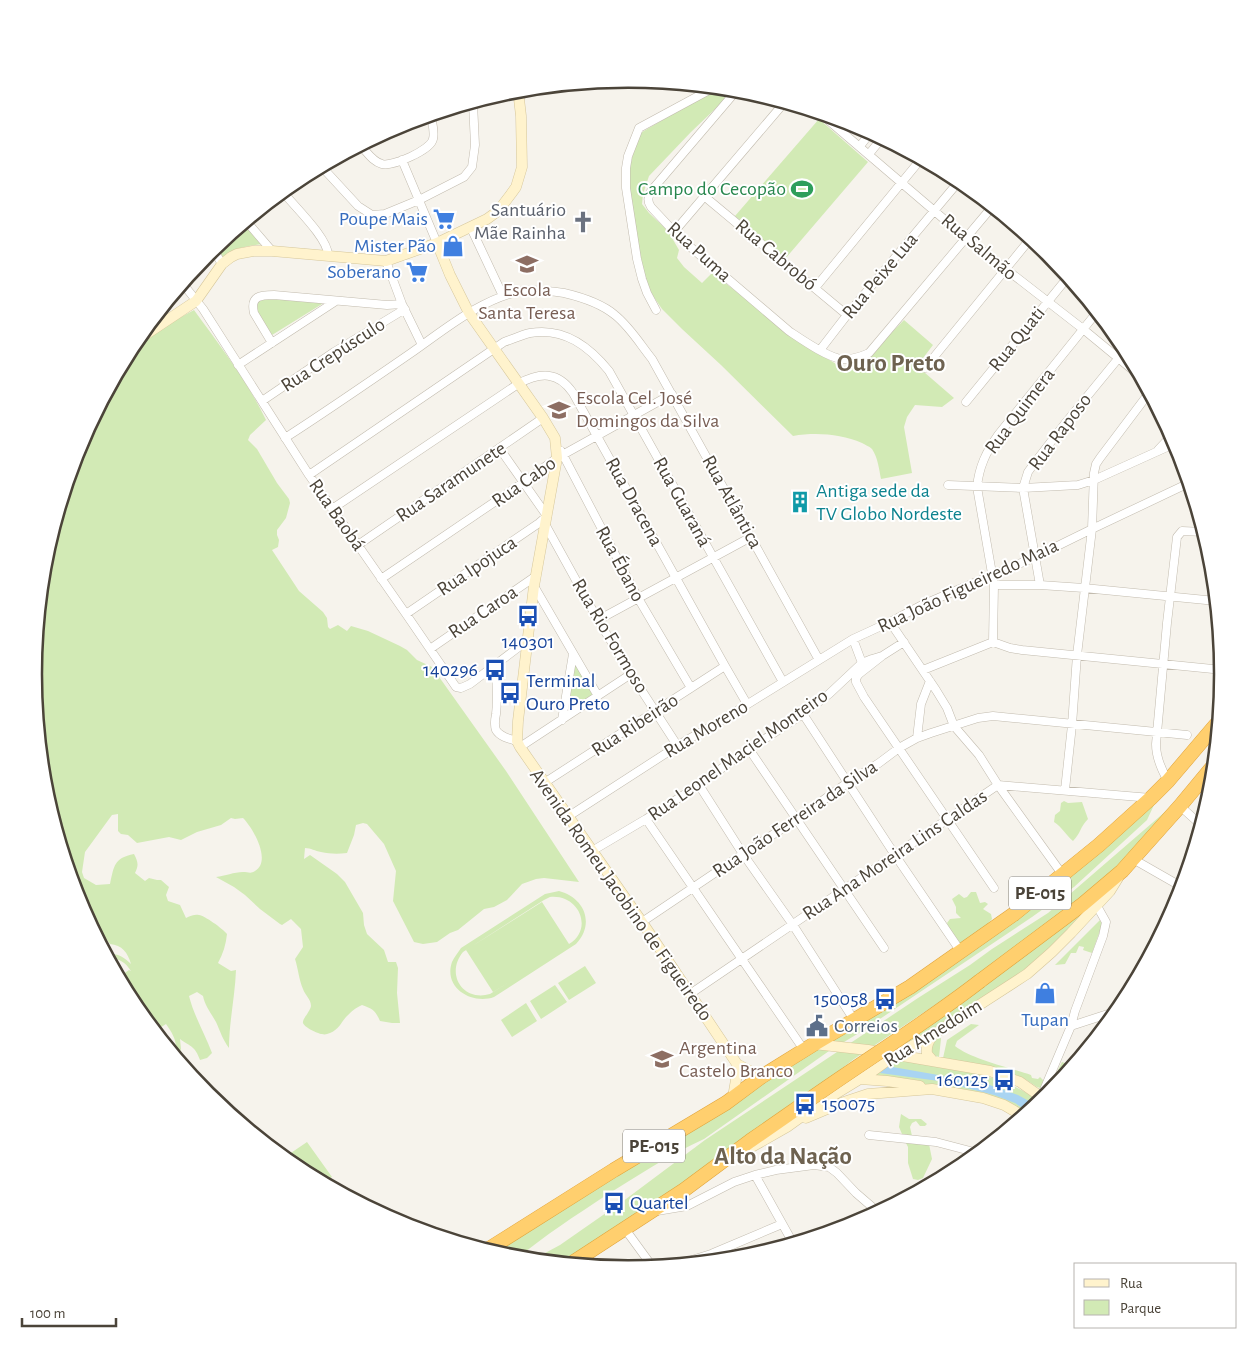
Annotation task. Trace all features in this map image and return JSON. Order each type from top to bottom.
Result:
[{"type":"highway","name":"PE-015","points":[[495,1244],[522,1226],[726,1103],[809,1047],[910,987],[1014,914],[1099,845],[1151,798],[1211,730]]},
{"type":"highway","name":"PE-015","points":[[580,1258],[650,1212],[830,1085],[949,1005],[1083,904],[1133,859],[1205,776]]},
{"type":"highway","points":[[502,1246],[522,1226]]},
{"type":"street","points":[[656,310],[647,293],[637,260],[626,188],[628,156],[639,128],[704,93]]},
{"type":"street","name":"Rua Puma","points":[[731,97],[651,191],[648,202],[674,232],[789,331],[837,358],[851,359],[869,353],[988,212]]},
{"type":"street","points":[[161,321],[196,301],[222,264],[237,254],[253,251],[272,251],[386,261],[470,228],[487,219],[498,210],[511,194],[522,167],[519,98]]},
{"type":"street","points":[[674,232],[779,108]]},
{"type":"street","points":[[328,172],[358,206],[372,215],[385,214],[419,200],[464,177],[472,167],[475,145],[473,109]]},
{"type":"street","points":[[365,150],[374,160],[381,164],[392,164],[402,160],[430,145],[433,139],[432,122]]},
{"type":"street","name":"Rua Salmão","points":[[838,127],[966,238],[1126,365]]},
{"type":"street","points":[[860,146],[866,139]]},
{"type":"street","points":[[868,154],[877,143]]},
{"type":"street","points":[[402,160],[450,275],[469,313],[543,418],[555,438],[560,457],[535,581],[518,721],[519,744]]},
{"type":"street","points":[[815,288],[918,165]]},
{"type":"street","name":"Rua Peixe Lua","points":[[820,350],[954,187]]},
{"type":"street","name":"Rua Cabrobó","points":[[704,196],[847,315]]},
{"type":"street","points":[[288,198],[322,239],[328,249],[328,255]]},
{"type":"street","points":[[251,226],[272,251]]},
{"type":"street","points":[[470,228],[502,296]]},
{"type":"street","points":[[925,368],[1026,244]]},
{"type":"street","points":[[218,257],[222,264]]},
{"type":"street","points":[[386,261],[403,306],[422,345]]},
{"type":"street","name":"Rua Quati","points":[[966,402],[1064,282]]},
{"type":"street","name":"Rua Baobá","points":[[187,289],[203,309],[309,475],[456,687],[459,688],[470,684],[528,640]]},
{"type":"street","name":"Rua Atlântica","points":[[285,438],[469,313],[502,296],[536,290],[555,292],[574,296],[604,308],[614,314],[630,330],[652,359],[819,660]]},
{"type":"street","points":[[272,343],[252,308],[253,302],[257,297],[274,295],[403,306]]},
{"type":"street","points":[[238,365],[336,301]]},
{"type":"street","name":"Rua Crepúsculo","points":[[262,401],[403,306]]},
{"type":"street","name":"Rua Quimera","points":[[993,642],[994,585],[977,487],[981,464],[988,449],[1093,317]]},
{"type":"street","name":"Rua Guaraná","points":[[309,475],[504,342],[531,333],[544,332],[568,338],[586,347],[598,357],[609,371],[783,682]]},
{"type":"street","name":"Rua Raposo","points":[[1040,585],[1023,488],[1028,472],[1120,355]]},
{"type":"street","name":"Rua Dracena","points":[[332,509],[518,384],[531,377],[541,375],[562,381],[573,393],[747,704]]},
{"type":"street","name":"Rua Cabo","points":[[381,579],[560,457],[672,394]]},
{"type":"street","points":[[1092,529],[1094,469],[1100,458],[1145,398]]},
{"type":"street","name":"Rua Saramunete","points":[[358,545],[543,418]]},
{"type":"street","points":[[1157,451],[1166,441]]},
{"type":"street","points":[[948,485],[1023,488],[1071,486],[1094,480],[1168,446]]},
{"type":"street","name":"Rua Rio Formoso","points":[[500,448],[524,482],[546,520],[598,620],[677,745]]},
{"type":"street","name":"Rua Ébano","points":[[560,457],[690,688]]},
{"type":"street","name":"Rua João Figueiredo Maia","points":[[845,644],[922,605],[1035,557],[1183,486]]},
{"type":"street","name":"Rua Ipojuca","points":[[406,614],[546,520]]},
{"type":"street","name":"Rua João Figueiredo Maia","points":[[1065,790],[1077,655],[1092,529]]},
{"type":"street","points":[[1168,781],[1157,757],[1156,748],[1170,596],[1177,537],[1182,531],[1197,532]]},
{"type":"street","points":[[598,620],[751,537]]},
{"type":"street","points":[[535,581],[573,654],[598,696]]},
{"type":"street","name":"Rua Caroa","points":[[430,649],[535,581]]},
{"type":"street","points":[[994,585],[1040,585],[1084,588],[1209,600]]},
{"type":"street","points":[[890,622],[947,708],[954,726],[979,755],[998,785],[1062,874]]},
{"type":"street","points":[[853,639],[862,664]]},
{"type":"street","points":[[904,642],[882,656],[859,674],[856,679],[864,697],[994,888]]},
{"type":"street","points":[[923,670],[993,642],[1022,650],[1214,669]]},
{"type":"street","name":"Rua Moreno","points":[[569,816],[677,745],[714,725],[845,644]]},
{"type":"street","points":[[562,720],[573,654]]},
{"type":"street","name":"Rua Leonel Maciel Monteiro","points":[[592,851],[699,785],[749,749],[803,714],[829,694],[862,664],[882,656]]},
{"type":"street","points":[[496,666],[496,729],[498,733],[519,744]]},
{"type":"street","name":"Rua Ribeirão","points":[[544,783],[725,666]]},
{"type":"street","points":[[519,744],[562,720],[631,674]]},
{"type":"street","points":[[917,738],[921,700],[930,681]]},
{"type":"street","points":[[803,714],[961,952]]},
{"type":"street","name":"Rua João Ferreira da Silva","points":[[642,922],[797,819],[847,782],[917,738],[978,718],[993,716],[1187,735]]},
{"type":"street","name":"Avenida Romeu Jacobino de Figueiredo","points":[[519,744],[737,1064],[762,1077]]},
{"type":"street","points":[[749,749],[884,948]]},
{"type":"street","points":[[699,785],[854,1020]]},
{"type":"street","name":"Rua Ana Moreira Lins Caldas","points":[[690,994],[998,785],[1151,798]]},
{"type":"street","points":[[1180,806],[1196,821]]},
{"type":"street","points":[[646,819],[742,960],[809,1047],[868,1050],[990,1071],[1020,1082],[1037,1094]]},
{"type":"street","points":[[1133,859],[1175,883]]},
{"type":"street","name":"Rua Amedoim","points":[[718,1165],[787,1127],[819,1104],[895,1056],[936,1033],[1027,974],[1052,952],[1097,906],[1110,891],[1122,870]]},
{"type":"street","points":[[1048,1082],[1071,1026],[1103,936],[1106,922],[1097,906]]},
{"type":"street","points":[[1071,1026],[1105,1015]]},
{"type":"street","points":[[933,1061],[926,1050],[936,1033]]},
{"type":"street","points":[[868,1050],[874,1057],[875,1065],[873,1071]]},
{"type":"street","points":[[733,1097],[737,1064]]},
{"type":"street","points":[[859,1079],[908,1084],[982,1098],[1004,1105],[1017,1113]]},
{"type":"street","points":[[787,1127],[844,1102],[868,1094],[932,1089]]},
{"type":"street","points":[[869,1136],[936,1142],[969,1151]]},
{"type":"street","points":[[650,1212],[682,1208],[734,1182],[756,1174],[814,1165],[829,1167],[836,1172],[872,1207]]},
{"type":"street","points":[[756,1174],[790,1237]]},
{"type":"street","points":[[711,1254],[782,1224]]},
{"type":"street","points":[[625,1229],[647,1260]]},
{"type":"green space","points":[[708,93],[728,97],[649,176],[643,194],[642,204],[668,231],[679,250],[677,258],[684,267],[702,283],[712,273],[815,351],[836,364],[848,367],[862,363],[871,357],[904,320],[933,345],[917,366],[954,398],[942,407],[915,405],[907,417],[904,427],[912,473],[881,479],[874,452],[862,443],[828,435],[793,436],[662,309],[649,290],[644,277],[628,186],[637,135]]},
{"type":"green space","name":"Campo do Cecopão","points":[[818,120],[868,162],[785,259],[735,216]]},
{"type":"green space","points":[[249,228],[263,244],[237,249],[223,257],[221,254]]},
{"type":"green space","points":[[257,298],[322,301],[322,304],[272,335],[256,311]]},
{"type":"green space","points":[[194,310],[242,377],[259,405],[266,420],[250,435],[248,440],[257,449],[289,499],[290,503],[286,518],[277,530],[278,547],[272,550],[299,591],[323,612],[330,629],[338,625],[347,631],[351,626],[368,631],[400,646],[417,660],[432,667],[506,771],[579,882],[544,878],[522,884],[507,900],[494,907],[484,909],[458,930],[437,942],[423,944],[414,942],[393,901],[396,871],[384,844],[367,824],[356,825],[347,853],[319,852],[305,848],[304,859],[310,855],[345,882],[363,913],[367,934],[384,950],[388,962],[396,962],[398,968],[397,993],[400,1023],[380,1021],[373,1010],[362,1005],[350,1013],[330,1033],[317,1033],[303,1023],[311,1006],[304,991],[295,959],[303,947],[301,929],[291,919],[282,925],[280,924],[245,895],[216,877],[240,872],[252,872],[260,866],[262,860],[259,844],[243,818],[231,818],[221,825],[197,832],[181,840],[169,837],[137,843],[128,835],[121,834],[118,831],[118,814],[112,815],[85,852],[82,872],[84,878],[96,885],[110,884],[116,864],[122,858],[134,854],[138,864],[135,873],[145,881],[149,878],[161,880],[169,887],[166,895],[168,901],[180,905],[186,918],[194,915],[202,916],[227,934],[224,949],[218,963],[231,971],[236,970],[229,1048],[203,996],[197,992],[189,996],[212,1053],[207,1058],[200,1060],[194,1049],[180,1039],[180,1051],[166,1024],[161,1027],[141,1000],[125,973],[129,970],[131,971],[122,961],[117,959],[114,954],[126,959],[131,964],[128,956],[124,950],[110,944],[106,939],[87,898],[74,862],[62,826],[54,788],[44,712],[42,674],[44,636],[54,560],[62,522],[74,486],[87,450],[103,415],[141,348],[150,336]]},
{"type":"green space","points":[[575,663],[593,696],[566,712]]},
{"type":"green space","points":[[1174,780],[1154,805],[1147,820],[1074,887],[1032,917],[859,1033],[829,1051],[704,1139],[641,1173],[527,1251],[505,1247],[522,1235],[940,969]]},
{"type":"green space","points":[[1064,801],[1068,803],[1082,802],[1088,819],[1073,841],[1054,822],[1055,815],[1060,811],[1061,803]]},
{"type":"green space","points":[[1166,811],[1109,877],[977,977],[854,1059],[778,1118],[577,1258],[544,1254],[560,1245],[626,1199],[705,1140],[1048,913]]},
{"type":"green space","points":[[1116,881],[1027,972],[895,1054],[882,1052]]},
{"type":"green space","points":[[559,891],[568,894],[581,906],[586,920],[582,936],[576,944],[494,997],[486,999],[477,999],[461,992],[452,980],[450,971],[452,962],[461,948],[545,894]],"holes":[[[550,897],[569,901],[580,914],[581,930],[577,938],[569,944],[542,902],[473,946],[544,900]],[[466,950],[493,992],[540,963],[490,994],[480,995],[472,994],[465,990],[460,984],[456,969],[458,960]]]},
{"type":"green space","points":[[971,892],[976,892],[980,903],[985,902],[988,904],[983,909],[991,914],[992,919],[984,928],[960,943],[951,932],[947,923],[950,919],[961,918],[956,913],[956,907],[952,899],[959,894],[964,898],[967,897]]},
{"type":"green space","points":[[1100,920],[1102,925],[1092,953],[1083,950],[1084,947],[1079,946],[1076,953],[1071,953],[1065,964],[1055,965]]},
{"type":"green space","points":[[585,966],[596,983],[569,1000],[558,983]]},
{"type":"green space","points":[[555,985],[567,1002],[541,1019],[530,1001]]},
{"type":"green space","points":[[526,1003],[537,1021],[512,1037],[501,1020]]},
{"type":"green space","points":[[971,1024],[979,1025],[957,1041],[955,1046],[981,1059],[1031,1075],[1032,1078],[1038,1079],[1040,1077],[1044,1081],[1043,1086],[1037,1087],[1025,1079],[1006,1071],[943,1058],[947,1040]]},
{"type":"green space","points":[[940,1036],[939,1057],[933,1055],[929,1048],[934,1039]]},
{"type":"green space","points":[[902,1060],[974,1073],[1008,1084],[1033,1097],[1021,1110],[874,1078],[875,1072],[892,1061]]},
{"type":"green space","points":[[1062,1062],[1066,1063],[1056,1074]]},
{"type":"green space","points":[[901,1114],[909,1119],[921,1119],[927,1124],[920,1126],[916,1121],[910,1127],[912,1136],[902,1134],[899,1127]]},
{"type":"green space","points":[[905,1141],[929,1144],[932,1159],[923,1178],[913,1179],[908,1163],[908,1147]]},
{"type":"green space","points":[[307,1142],[332,1177],[330,1178],[291,1153]]},
{"type":"water","points":[[887,1066],[984,1083],[1018,1095],[1029,1101],[1022,1108],[1015,1103],[994,1095],[939,1081],[880,1073]]},
{"type":"place","name":"Campo do Cecopão","points":[[802,189]]},
{"type":"place","name":"Poupe Mais","points":[[444,219]]},
{"type":"place","name":"Santuário Mãe Rainha","points":[[583,222]]},
{"type":"place","name":"Mister Pão","points":[[453,246]]},
{"type":"place","name":"Escola Santa Teresa","points":[[527,264]]},
{"type":"place","name":"Soberano","points":[[417,272]]},
{"type":"place","name":"Escola Cel. José Domingos da Silva","points":[[559,410]]},
{"type":"place","name":"Antiga sede da TV Globo Nordeste","points":[[800,502]]},
{"type":"place","name":"140301","points":[[528,616]]},
{"type":"place","name":"140296","points":[[495,670]]},
{"type":"place","name":"Terminal Ouro Preto","points":[[510,693]]},
{"type":"place","name":"Tupan","points":[[1045,993]]},
{"type":"place","name":"150058","points":[[885,999]]},
{"type":"place","name":"Correios","points":[[817,1026]]},
{"type":"place","name":"Argentina Castelo Branco","points":[[662,1059]]},
{"type":"place","name":"160125","points":[[1004,1080]]},
{"type":"place","name":"150075","points":[[805,1104]]},
{"type":"place","name":"Quartel","points":[[614,1203]]},
{"type":"district","name":"Ouro Preto","points":[[891,363]]},
{"type":"district","name":"Alto da Nação","points":[[783,1156]]}]
